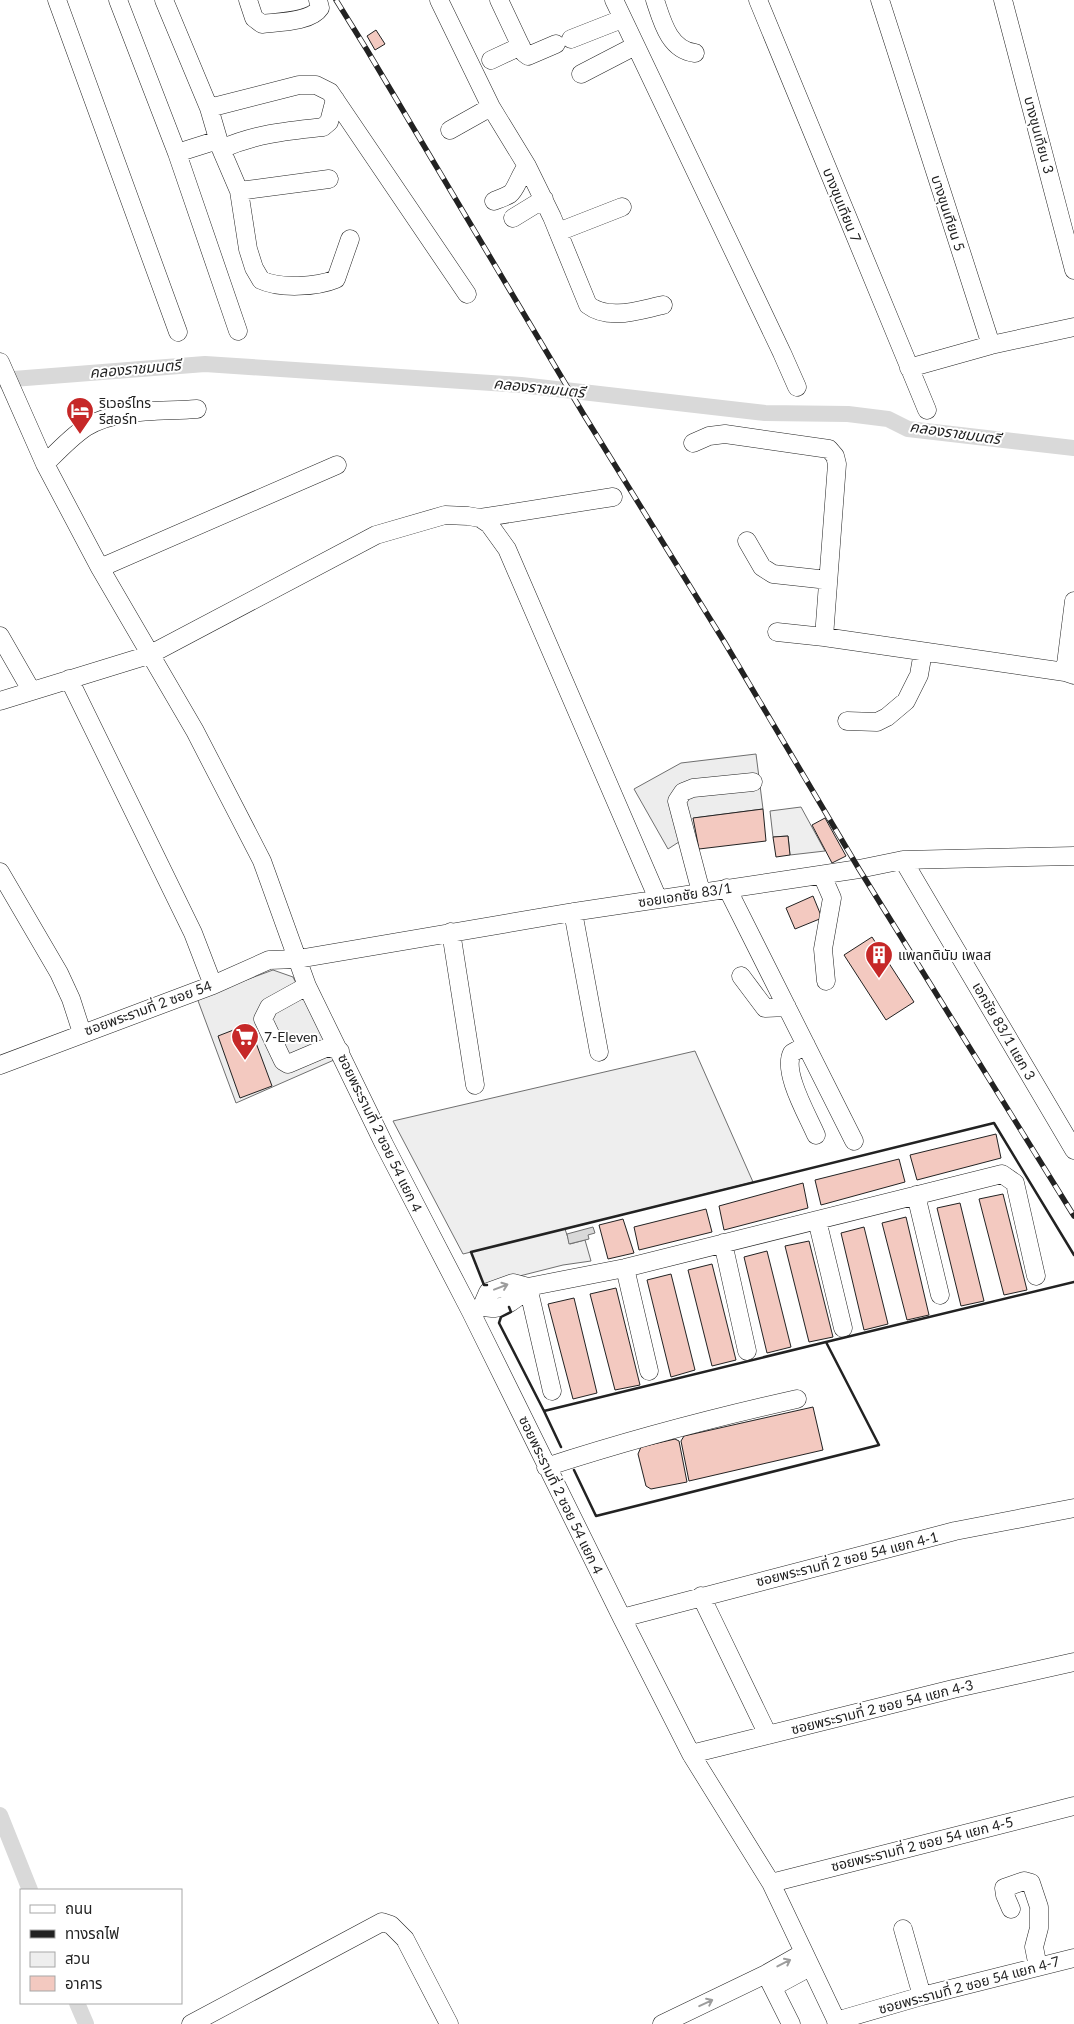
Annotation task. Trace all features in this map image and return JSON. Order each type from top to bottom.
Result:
[{"type":"street","points":[[57,0],[178,332]]},
{"type":"street","points":[[118,0],[177,153],[238,331]]},
{"type":"street","points":[[164,0],[209,108],[220,145],[239,192],[248,249],[254,268],[261,280],[308,285],[323,284],[336,279],[350,239]]},
{"type":"street","points":[[248,0],[254,18],[262,24],[308,17],[317,13],[320,8],[318,0]]},
{"type":"street","points":[[439,0],[491,107],[527,166],[544,199],[588,305],[596,312],[626,313],[663,305]]},
{"type":"street","points":[[499,0],[521,46],[528,56],[622,19]]},
{"type":"street","points":[[614,0],[782,353],[796,387]]},
{"type":"street","points":[[656,0],[664,26],[673,41],[687,52],[695,52]]},
{"type":"street","name":"บางขุนเทียน 7","points":[[758,0],[927,410]]},
{"type":"street","name":"บางขุนเทียน 5","points":[[880,0],[991,345]]},
{"type":"street","name":"บางขุนเทียน 3","points":[[1003,0],[1074,270]]},
{"type":"street","points":[[492,60],[521,46]]},
{"type":"street","points":[[580,74],[636,46]]},
{"type":"street","points":[[209,108],[299,85],[316,85],[330,92],[467,294]]},
{"type":"street","points":[[177,153],[262,135],[323,127],[329,122],[335,99]]},
{"type":"street","points":[[450,130],[491,107]]},
{"type":"street","points":[[494,201],[510,194],[515,189],[520,174],[527,166]]},
{"type":"street","points":[[239,192],[329,178]]},
{"type":"street","points":[[513,218],[544,199]]},
{"type":"street","points":[[558,232],[622,207]]},
{"type":"street","points":[[909,368],[991,345],[1074,327]]},
{"type":"street","name":"ซอยพระรามที่ 2 ซอย 54 แยก 4","points":[[0,362],[45,464],[100,568],[195,731],[262,861],[307,986],[384,1144],[477,1309],[546,1467],[622,1618],[691,1754],[771,1883],[837,2023]]},
{"type":"street","points":[[45,464],[73,438],[96,422],[119,414],[197,409]]},
{"type":"street","points":[[693,443],[709,436],[725,434],[829,449],[832,452],[837,464],[824,637]]},
{"type":"street","points":[[100,568],[336,465]]},
{"type":"street","points":[[0,701],[149,655],[376,535],[445,515],[480,518],[613,497]]},
{"type":"street","points":[[480,518],[489,524],[507,549],[658,899]]},
{"type":"street","points":[[747,541],[762,567],[773,574],[828,580]]},
{"type":"street","points":[[777,632],[824,637],[1069,673],[1074,601]]},
{"type":"street","points":[[0,636],[31,690]]},
{"type":"street","points":[[847,721],[877,722],[887,717],[906,701],[919,675],[924,652]]},
{"type":"street","points":[[69,679],[193,933],[213,985]]},
{"type":"street","points":[[702,892],[677,801],[683,792],[693,788],[753,782]]},
{"type":"street","name":"ซอยเอกชัย 83/1","points":[[298,959],[573,912],[903,860],[1074,856]]},
{"type":"street","name":"เอกชัย 83/1 แยก 3","points":[[903,860],[1074,1150]]},
{"type":"street","points":[[0,872],[59,973],[71,999],[82,1033]]},
{"type":"street","points":[[822,874],[832,898],[823,949],[826,981]]},
{"type":"street","points":[[726,888],[854,1141]]},
{"type":"street","points":[[573,912],[599,1052]]},
{"type":"street","points":[[451,932],[475,1085]]},
{"type":"street","name":"ซอยพระรามที่ 2 ซอย 54","points":[[0,1065],[213,985],[269,960],[298,959]]},
{"type":"street","points":[[741,976],[764,1008],[787,1007]]},
{"type":"street","points":[[307,986],[268,1007],[265,1012],[263,1019],[283,1061],[288,1064],[296,1062],[328,1047],[340,1051]]},
{"type":"street","points":[[806,1045],[792,1053],[789,1066],[791,1076],[816,1135]]},
{"type":"street","points":[[477,1309],[496,1308],[519,1298],[528,1287],[624,1268],[916,1196],[996,1174],[1002,1174],[1015,1183],[1036,1276]]},
{"type":"street","points":[[916,1196],[940,1295]]},
{"type":"street","points":[[817,1220],[843,1328]]},
{"type":"street","points":[[723,1243],[747,1351]]},
{"type":"street","points":[[624,1268],[649,1371]]},
{"type":"street","points":[[528,1287],[552,1391]]},
{"type":"street","points":[[546,1467],[609,1446],[695,1422],[797,1399]]},
{"type":"street","name":"ซอยพระรามที่ 2 ซอย 54 แยก 4-1","points":[[622,1618],[956,1531],[1074,1508]]},
{"type":"street","points":[[701,1596],[768,1735]]},
{"type":"street","name":"ซอยพระรามที่ 2 ซอย 54 แยก 4-3","points":[[691,1754],[953,1689],[1074,1662]]},
{"type":"street","name":"ซอยพระรามที่ 2 ซอย 54 แยก 4-5","points":[[771,1883],[1074,1806]]},
{"type":"street","points":[[1011,1908],[1004,1888],[1024,1881],[1031,1883],[1039,1906],[1039,1928],[1034,1947],[1038,1967]]},
{"type":"street","points":[[191,2024],[382,1922],[390,1925],[404,1939],[449,2024]]},
{"type":"street","points":[[903,1929],[922,1996]]},
{"type":"street","name":"ซอยพระรามที่ 2 ซอย 54 แยก 4-7","points":[[837,2023],[922,1996],[1074,1958]]},
{"type":"street","points":[[662,2024],[769,1980],[807,1960]]},
{"type":"street","points":[[769,1980],[791,2024]]},
{"type":"green space","points":[[801,807],[825,851],[790,855],[788,836],[773,837],[770,811]]},
{"type":"green space","points":[[695,1051],[753,1182],[565,1229],[570,1244],[585,1240],[591,1261],[563,1265],[484,1285],[471,1252],[463,1254],[393,1121]]},
{"type":"shaded area","points":[[756,754],[763,809],[694,818],[697,838],[685,838],[668,849],[634,789],[681,763]]},
{"type":"shaded area","points":[[273,970],[293,977],[334,1060],[236,1103],[197,998]]},
{"type":"shaded area","points":[[593,1227],[595,1233],[588,1235],[589,1239],[569,1244],[567,1234]]},
{"type":"building","points":[[376,30],[385,44],[375,50],[367,36]]},
{"type":"building","points":[[763,809],[766,841],[699,849],[693,818]]},
{"type":"building","points":[[825,818],[846,856],[832,863],[812,825]]},
{"type":"building","points":[[788,836],[790,855],[776,857],[773,837]]},
{"type":"building","points":[[813,896],[822,918],[795,929],[786,908]]},
{"type":"building","name":"แพลทตินัม เพลส","points":[[872,937],[914,1002],[886,1020],[844,955]]},
{"type":"building","name":"7-Eleven","points":[[249,1024],[272,1086],[240,1098],[218,1036]]},
{"type":"building","points":[[996,1134],[1001,1158],[917,1180],[910,1155]]},
{"type":"building","points":[[899,1159],[905,1182],[821,1205],[815,1180]]},
{"type":"building","points":[[803,1183],[808,1208],[724,1230],[719,1206]]},
{"type":"building","points":[[1003,1194],[1027,1290],[1004,1295],[979,1199]]},
{"type":"building","points":[[960,1203],[984,1301],[961,1306],[937,1208]]},
{"type":"building","points":[[706,1209],[712,1232],[639,1250],[634,1227]]},
{"type":"building","points":[[906,1217],[929,1315],[907,1320],[882,1223]]},
{"type":"building","points":[[623,1219],[634,1253],[608,1259],[599,1225]]},
{"type":"building","points":[[864,1227],[888,1324],[864,1330],[841,1233]]},
{"type":"building","points":[[809,1241],[833,1337],[809,1342],[785,1246]]},
{"type":"building","points":[[767,1251],[791,1347],[767,1353],[744,1257]]},
{"type":"building","points":[[712,1264],[736,1360],[712,1366],[688,1270]]},
{"type":"building","points":[[671,1274],[695,1370],[671,1377],[647,1280]]},
{"type":"building","points":[[616,1288],[640,1385],[615,1390],[590,1294]]},
{"type":"building","points":[[574,1298],[597,1393],[573,1399],[548,1304]]},
{"type":"building","points":[[813,1407],[823,1450],[689,1481],[681,1441],[684,1436]]},
{"type":"building","points":[[675,1439],[679,1441],[687,1482],[651,1489],[646,1486],[638,1454],[641,1447]]},
{"type":"waterway","name":"คลองราชมนตรี","points":[[0,380],[205,364],[521,385],[765,413],[848,414],[888,419],[908,429],[1074,448]]},
{"type":"waterway","points":[[0,1815],[30,1889]]},
{"type":"waterway","points":[[77,2004],[86,2024]]},
{"type":"railway","points":[[336,0],[584,415],[725,643],[859,869],[1074,1216]]},
{"type":"wall","points":[[487,1285],[484,1285],[471,1252],[994,1123],[1074,1255]]},
{"type":"wall","points":[[826,1342],[1074,1282]]},
{"type":"wall","points":[[509,1307],[511,1312],[501,1317],[499,1323],[544,1411]]},
{"type":"wall","points":[[561,1447],[544,1411],[826,1342],[879,1445],[596,1516],[574,1470]]},
{"type":"place","name":"ริเวอร์ไทร รีสอร์ท","points":[[80,435]]},
{"type":"place","name":"แพลทตินัม เพลส","points":[[879,979]]},
{"type":"place","name":"7-Eleven","points":[[245,1061]]}]
